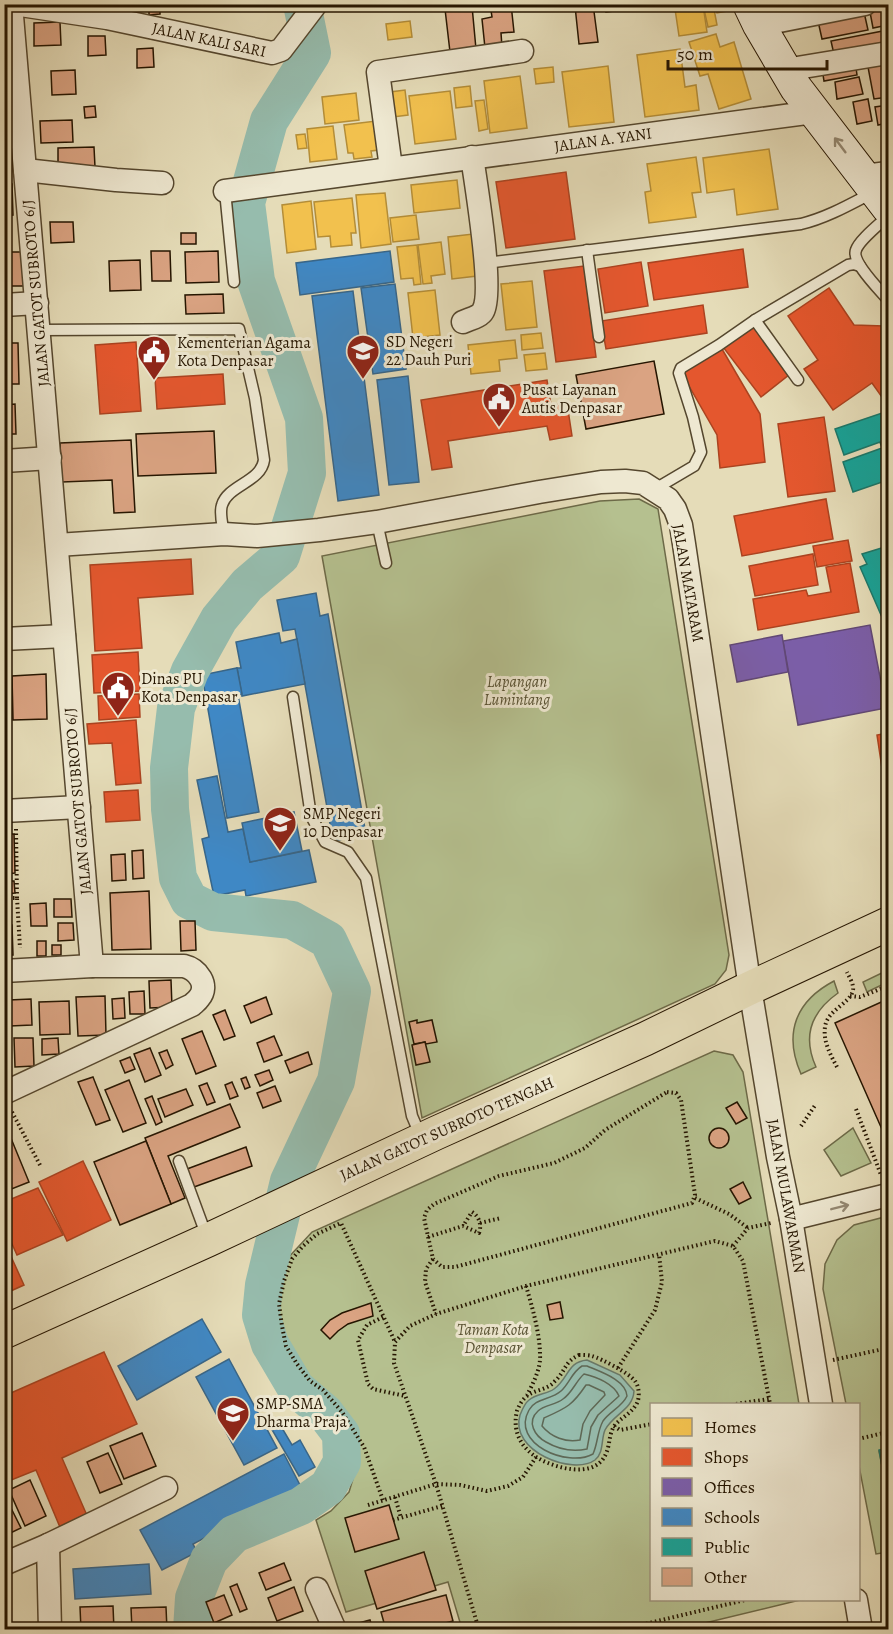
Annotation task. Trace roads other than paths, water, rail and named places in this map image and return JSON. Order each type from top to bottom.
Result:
[{"type":"highway","name":"JALAN GATOT SUBROTO TENGAH","points":[[4,1332],[645,1039],[888,924]]},
{"type":"main road","points":[[754,15],[796,88],[881,193]]},
{"type":"street","name":"JALAN KALI SARI","points":[[13,4],[107,18],[276,53],[281,50],[314,6]]},
{"type":"street","name":"JALAN GATOT SUBROTO 6/J","points":[[13,4],[18,161],[37,303],[92,966]]},
{"type":"street","points":[[754,15],[865,4]]},
{"type":"street","points":[[392,168],[378,72],[522,51]]},
{"type":"street","points":[[785,70],[888,53]]},
{"type":"street","name":"JALAN A. YANI","points":[[228,190],[814,112]]},
{"type":"street","points":[[463,322],[480,314],[484,310],[486,301],[486,263],[472,157]]},
{"type":"street","points":[[18,161],[116,180],[162,183]]},
{"type":"street","points":[[4,305],[37,303]]},
{"type":"street","points":[[4,461],[50,459]]},
{"type":"street","points":[[57,545],[224,534],[257,536],[319,530],[377,522],[601,482],[643,483],[655,489]]},
{"type":"street","name":"JALAN MATARAM","points":[[655,489],[668,499],[681,525],[750,988]]},
{"type":"street","points":[[4,639],[64,636]]},
{"type":"street","points":[[10,811],[79,807]]},
{"type":"street","points":[[7,1100],[192,1005],[200,998],[203,990],[203,983],[194,970],[184,966],[92,966],[13,971]]},
{"type":"street","name":"JALAN MULAWARMAN","points":[[750,988],[821,1403]]},
{"type":"street","points":[[791,1219],[888,1195]]},
{"type":"street","points":[[4,1564],[166,1488]]},
{"type":"street","points":[[48,1545],[50,1629]]},
{"type":"street","points":[[317,1589],[335,1629]]},
{"type":"street","points":[[856,1601],[861,1629]]},
{"type":"lane","points":[[228,190],[234,282]]},
{"type":"lane","points":[[486,263],[801,224],[820,219],[881,193]]},
{"type":"lane","points":[[881,193],[866,237],[856,249],[855,258],[888,300]]},
{"type":"lane","points":[[587,250],[599,337]]},
{"type":"lane","points":[[655,489],[694,466],[701,452],[679,371],[683,366],[848,265],[860,266]]},
{"type":"lane","points":[[755,320],[798,380]]},
{"type":"lane","points":[[39,330],[239,329],[255,398],[264,460],[258,472],[224,500],[221,510],[224,534]]},
{"type":"lane","points":[[377,522],[386,563]]},
{"type":"lane","points":[[293,697],[311,816],[325,842],[348,852],[366,878],[412,1116],[422,1140]]},
{"type":"lane","points":[[179,1161],[208,1240]]},
{"type":"water","points":[[587,1360],[620,1375],[634,1391],[630,1403],[605,1430],[598,1457],[585,1464],[572,1465],[545,1457],[533,1449],[524,1439],[519,1428],[520,1415],[529,1400],[554,1389],[572,1367],[580,1361]]},
{"type":"waterway","points":[[192,1630],[194,1598],[209,1560],[234,1534],[301,1506],[328,1487],[342,1462],[341,1434],[325,1413],[296,1388],[270,1344],[261,1315],[264,1285],[289,1181],[336,1081],[352,991],[328,940],[292,920],[213,912],[189,900],[178,878],[170,809],[169,768],[176,708],[190,671],[219,619],[247,585],[281,556],[307,473],[304,418],[256,281],[246,203],[269,121],[312,53],[302,4]]},
{"type":"place","name":"SD Negeri 22 Dauh Puri","points":[[363,380]]},
{"type":"place","name":"Kementerian Agama Kota Denpasar","points":[[154,381]]},
{"type":"place","name":"Pusat Layanan Autis Denpasar","points":[[499,428]]},
{"type":"place","name":"Dinas PU Kota Denpasar","points":[[118,717]]},
{"type":"place","name":"SMP Negeri 10 Denpasar","points":[[280,852]]},
{"type":"place","name":"SMP-SMA Dharma Praja","points":[[233,1442]]},
{"type":"park label","name":"Lapangan Lumintang","points":[[517,691]]},
{"type":"park label","name":"Taman Kota Denpasar","points":[[493,1339]]}]
